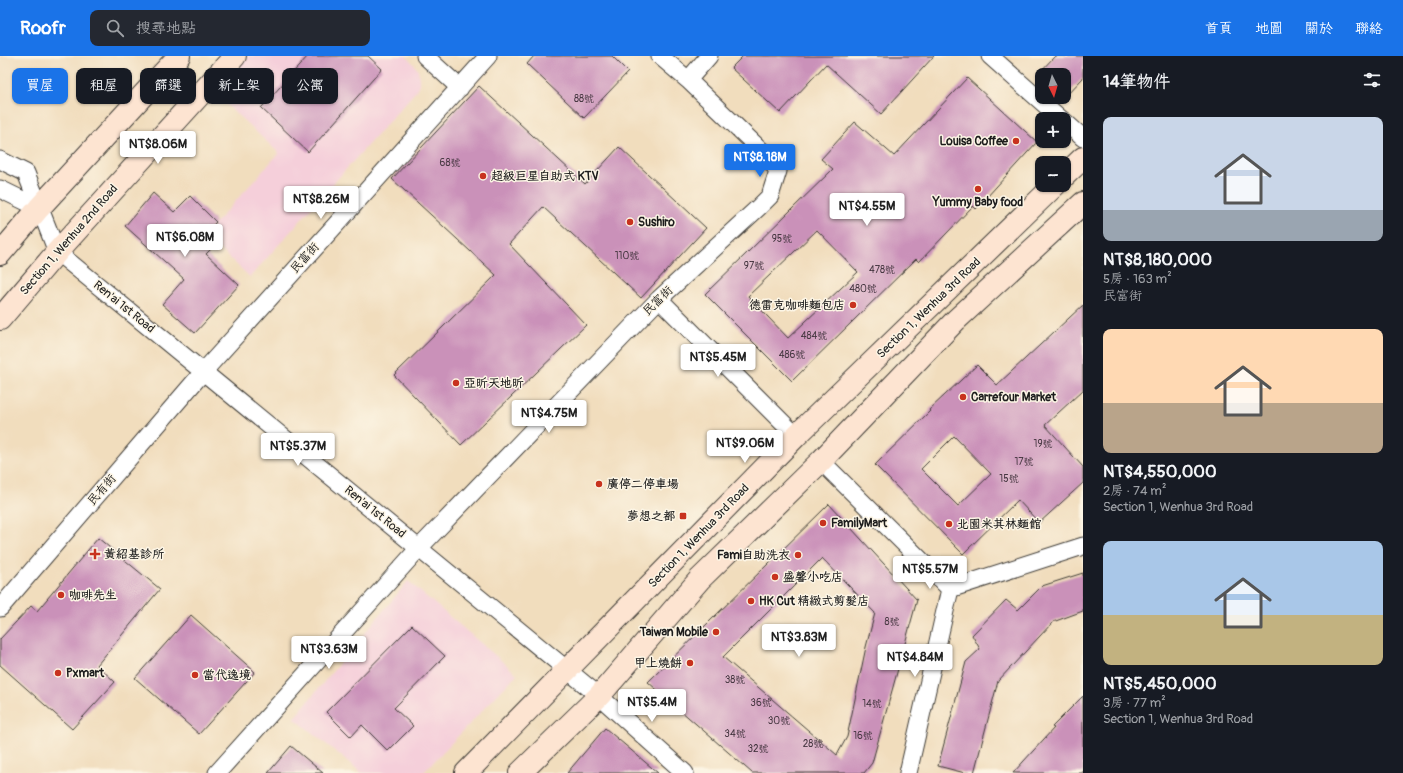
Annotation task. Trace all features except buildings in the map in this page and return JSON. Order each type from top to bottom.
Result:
[{"type":"street","points":[[0,254],[39,208],[179,56]]},
{"type":"street","name":"Section 1, Wenhua 2nd Road","points":[[0,319],[57,252],[235,56]]},
{"type":"street","points":[[425,56],[460,88]]},
{"type":"street","name":"民富街","points":[[203,372],[488,56]]},
{"type":"street","name":"民富街","points":[[419,548],[659,299],[770,196],[778,171],[768,157],[688,80],[660,56]]},
{"type":"street","points":[[688,80],[709,56]]},
{"type":"street","points":[[990,56],[1053,112]]},
{"type":"street","points":[[1071,127],[1083,138]]},
{"type":"street","points":[[1071,169],[1083,158]]},
{"type":"street","name":"Ren'ai 1st Road","points":[[0,160],[26,173],[57,252],[568,670],[685,773]]},
{"type":"street","points":[[0,189],[39,208]]},
{"type":"street","name":"Section 1, Wenhua 3rd Road","points":[[466,773],[796,436],[1048,192]]},
{"type":"street","points":[[520,773],[599,696],[700,579],[821,461],[956,320],[1083,203]]},
{"type":"street","points":[[659,299],[796,436]]},
{"type":"street","name":"民有街","points":[[0,608],[203,372]]},
{"type":"street","points":[[821,461],[950,589]]},
{"type":"street","points":[[950,589],[1083,546]]},
{"type":"street","points":[[217,773],[419,548]]},
{"type":"street","points":[[908,773],[950,589]]},
{"type":"shaded area","points":[[246,56],[406,56],[418,70],[419,76],[419,84],[416,91],[250,277],[205,235],[279,153],[226,104],[274,104],[274,68],[235,68]]},
{"type":"shaded area","points":[[408,581],[517,674],[423,773],[362,773],[294,718]]},
{"type":"place","name":"Louisa Coffee","points":[[1016,141]]},
{"type":"place","name":"超級巨星自助式 KTV","points":[[483,176]]},
{"type":"place","name":"Yummy Baby food","points":[[978,189]]},
{"type":"place","name":"Sushiro","points":[[630,222]]},
{"type":"place","name":"德雷克咖啡麵包店","points":[[853,305]]},
{"type":"place","name":"亞昕天地昕","points":[[456,383]]},
{"type":"place","name":"Carrefour Market","points":[[963,397]]},
{"type":"place","name":"廣停二停車場","points":[[599,484]]},
{"type":"place","name":"夢想之都","points":[[683,516]]},
{"type":"place","name":"FamilyMart","points":[[823,523]]},
{"type":"place","name":"北園米其林麵館","points":[[949,524]]},
{"type":"place","name":"黃紹基診所","points":[[95,554]]},
{"type":"place","name":"Fami自助洗衣","points":[[798,555]]},
{"type":"place","name":"盛馨小吃店","points":[[775,577]]},
{"type":"place","name":"咖啡先生","points":[[61,595]]},
{"type":"place","name":"HK Cut 精緻式剪髮店","points":[[751,601]]},
{"type":"place","name":"Taiwan Mobile","points":[[716,632]]},
{"type":"place","name":"甲上燒餅","points":[[690,663]]},
{"type":"place","name":"Pxmart","points":[[58,673]]},
{"type":"place","name":"當代逸境","points":[[195,675]]}]
